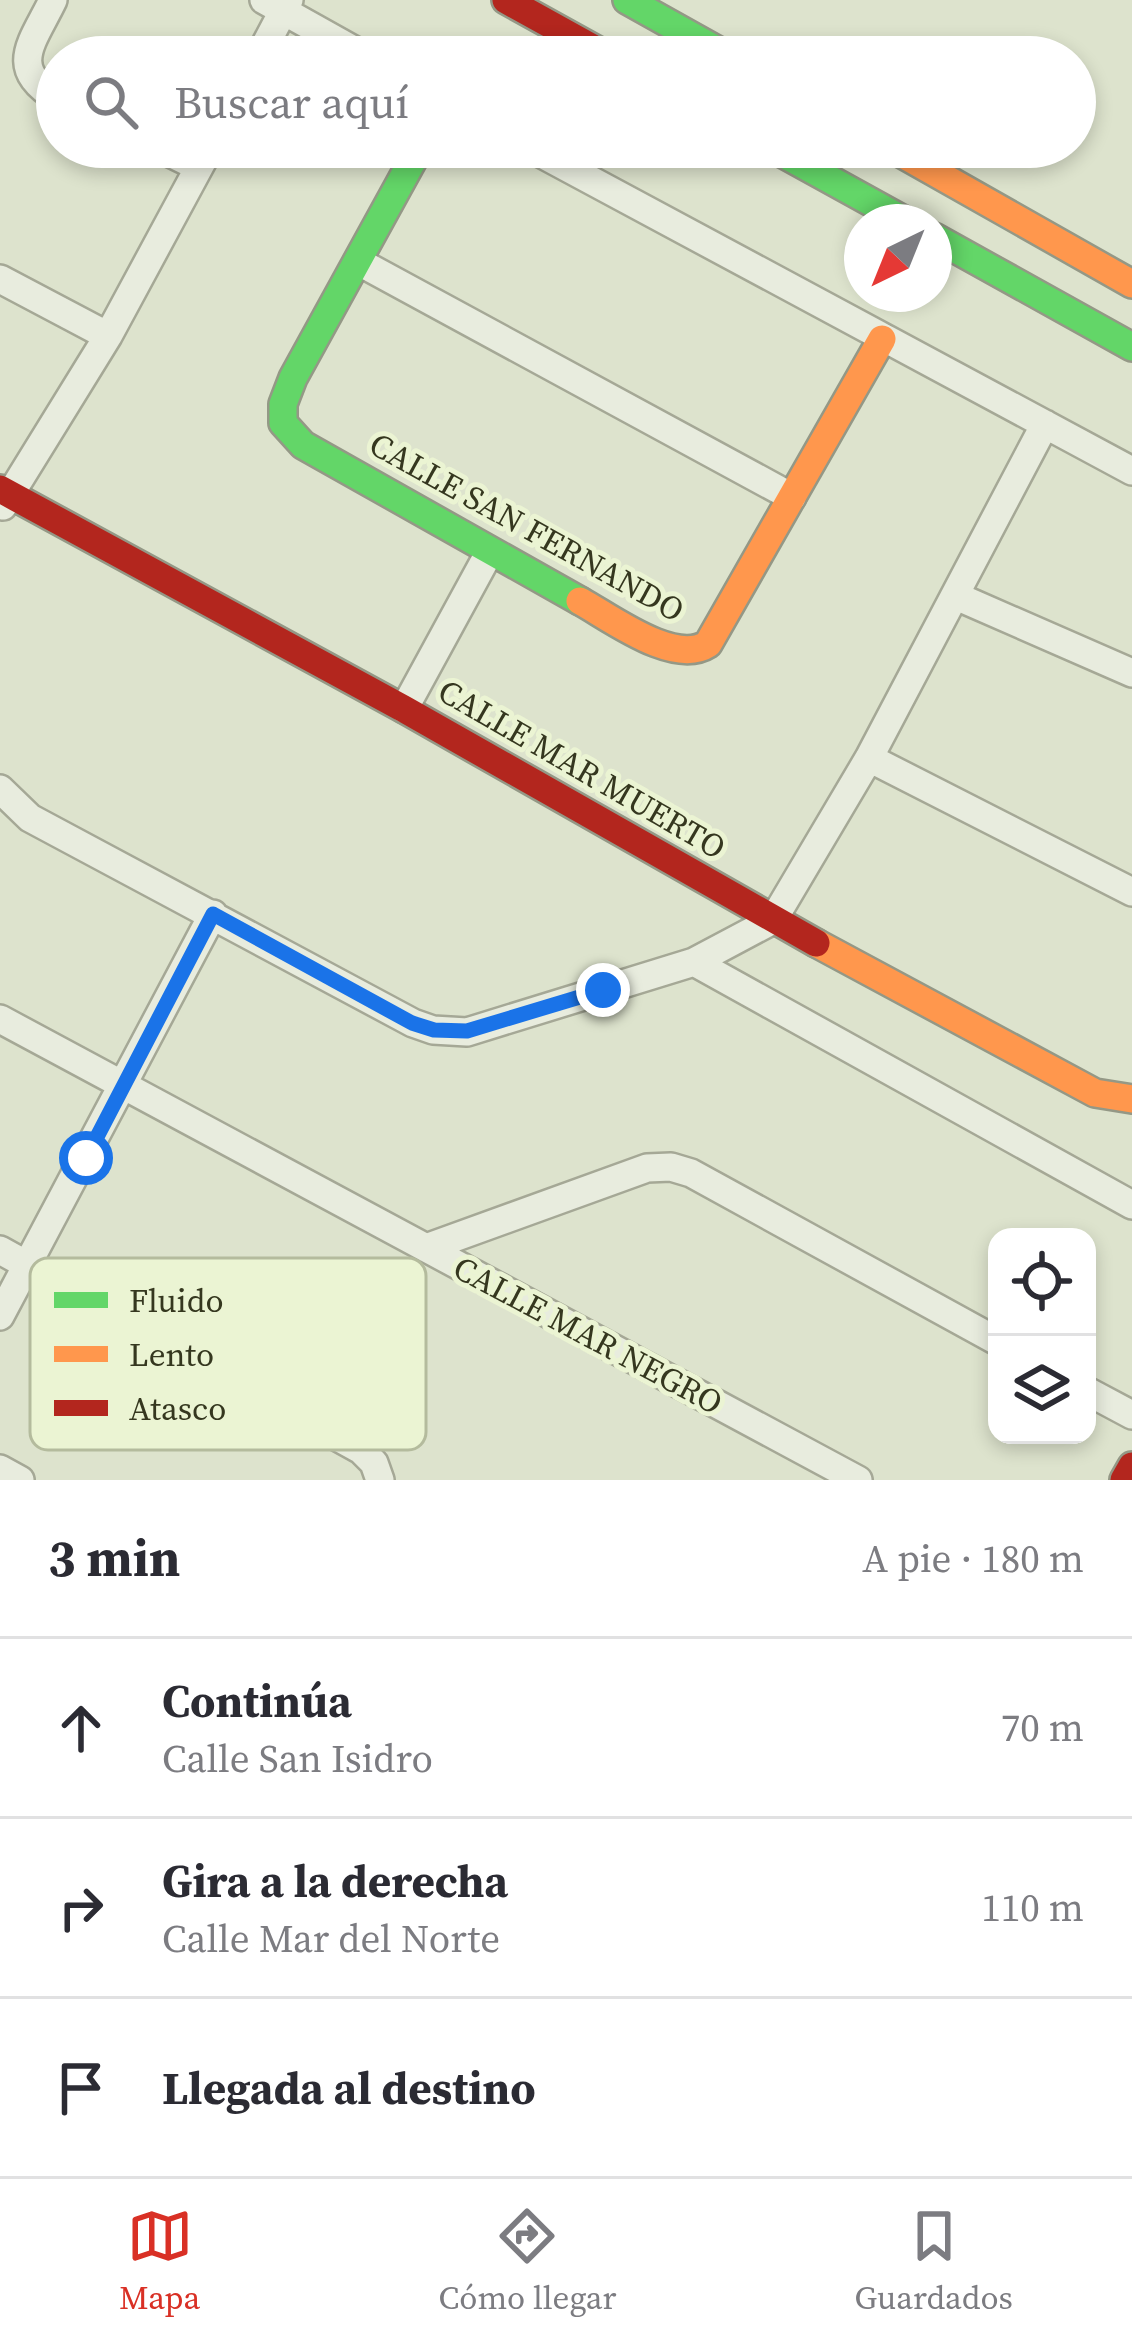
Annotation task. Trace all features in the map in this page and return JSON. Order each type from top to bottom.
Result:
[{"type":"street","points":[[36,85],[27,72],[26,56],[53,0]]},
{"type":"street","points":[[506,0],[570,36]]},
{"type":"street","points":[[626,0],[691,36]]},
{"type":"street","points":[[267,36],[278,4],[331,36]]},
{"type":"street","points":[[4,498],[108,336],[199,168]]},
{"type":"street","name":"CALLE SAN FERNANDO","points":[[409,168],[293,378],[283,404],[283,423],[303,445],[489,553],[667,648],[688,654],[702,650],[713,638],[882,339]]},
{"type":"street","points":[[568,168],[1132,471]]},
{"type":"street","points":[[809,168],[874,204]]},
{"type":"street","points":[[927,168],[1132,284]]},
{"type":"street","points":[[952,247],[1132,347]]},
{"type":"street","points":[[359,262],[792,497]]},
{"type":"street","points":[[0,279],[108,336]]},
{"type":"street","points":[[0,789],[30,818],[412,1023],[467,1031],[694,962],[773,920],[869,758],[1045,424]]},
{"type":"street","name":"CALLE MAR MUERTO","points":[[4,498],[404,709],[773,920],[1095,1093],[1132,1100]]},
{"type":"street","points":[[404,709],[489,553]]},
{"type":"street","points":[[956,596],[1132,673]]},
{"type":"street","points":[[869,758],[1132,892]]},
{"type":"street","points":[[32,1258],[213,914]]},
{"type":"street","points":[[694,962],[1132,1205]]},
{"type":"street","name":"CALLE MAR NEGRO","points":[[0,1019],[858,1480]]},
{"type":"street","points":[[426,1248],[647,1168],[671,1167],[691,1173],[988,1336]]},
{"type":"street","points":[[0,1250],[28,1266]]},
{"type":"street","points":[[0,1316],[30,1262]]},
{"type":"street","points":[[1096,1395],[1132,1415]]},
{"type":"street","points":[[361,1450],[374,1462],[380,1480]]},
{"type":"street","points":[[1124,1480],[1132,1466]]},
{"type":"street","points":[[0,1469],[20,1480]]},
{"type":"traffic: fast","points":[[627,0],[691,36]]},
{"type":"traffic: fast","points":[[408,168],[293,378],[283,404],[283,423],[303,445],[580,601]]},
{"type":"traffic: fast","points":[[809,168],[874,204]]},
{"type":"traffic: fast","points":[[952,247],[1132,347]]},
{"type":"traffic: slow","points":[[927,168],[1132,284]]},
{"type":"traffic: slow","points":[[580,601],[661,645],[694,649],[708,644],[882,339]]},
{"type":"traffic: slow","points":[[816,943],[1095,1093],[1132,1099]]},
{"type":"traffic: jam","points":[[506,0],[571,36]]},
{"type":"traffic: jam","points":[[0,489],[404,709],[816,943]]},
{"type":"traffic: jam","points":[[1124,1480],[1132,1466]]},
{"type":"route","points":[[86,1158],[213,914],[412,1023],[434,1030],[467,1031],[603,990]]}]
